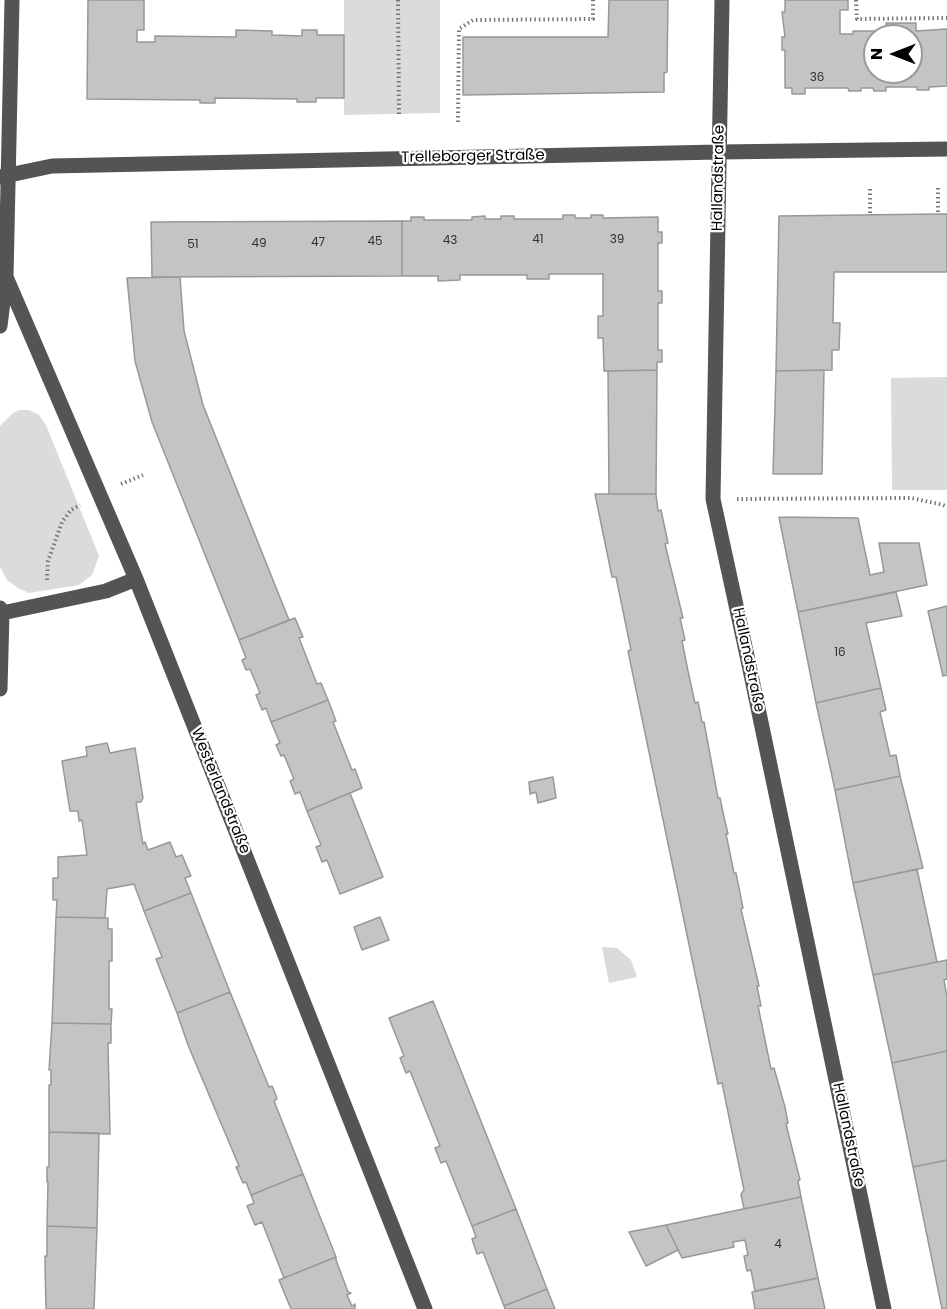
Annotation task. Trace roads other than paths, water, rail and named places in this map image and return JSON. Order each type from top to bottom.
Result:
[{"type":"street","points":[[0,326],[6,277],[4,176],[12,0]]},
{"type":"street","name":"Hallandstraße","points":[[722,0],[713,499],[884,1309]]},
{"type":"street","name":"Trelleborger Straße","points":[[4,176],[52,165],[947,149]]},
{"type":"street","name":"Westerlandstraße","points":[[6,277],[136,579],[425,1309]]},
{"type":"street","points":[[0,689],[1,610],[50,603],[106,591],[136,579]]}]
